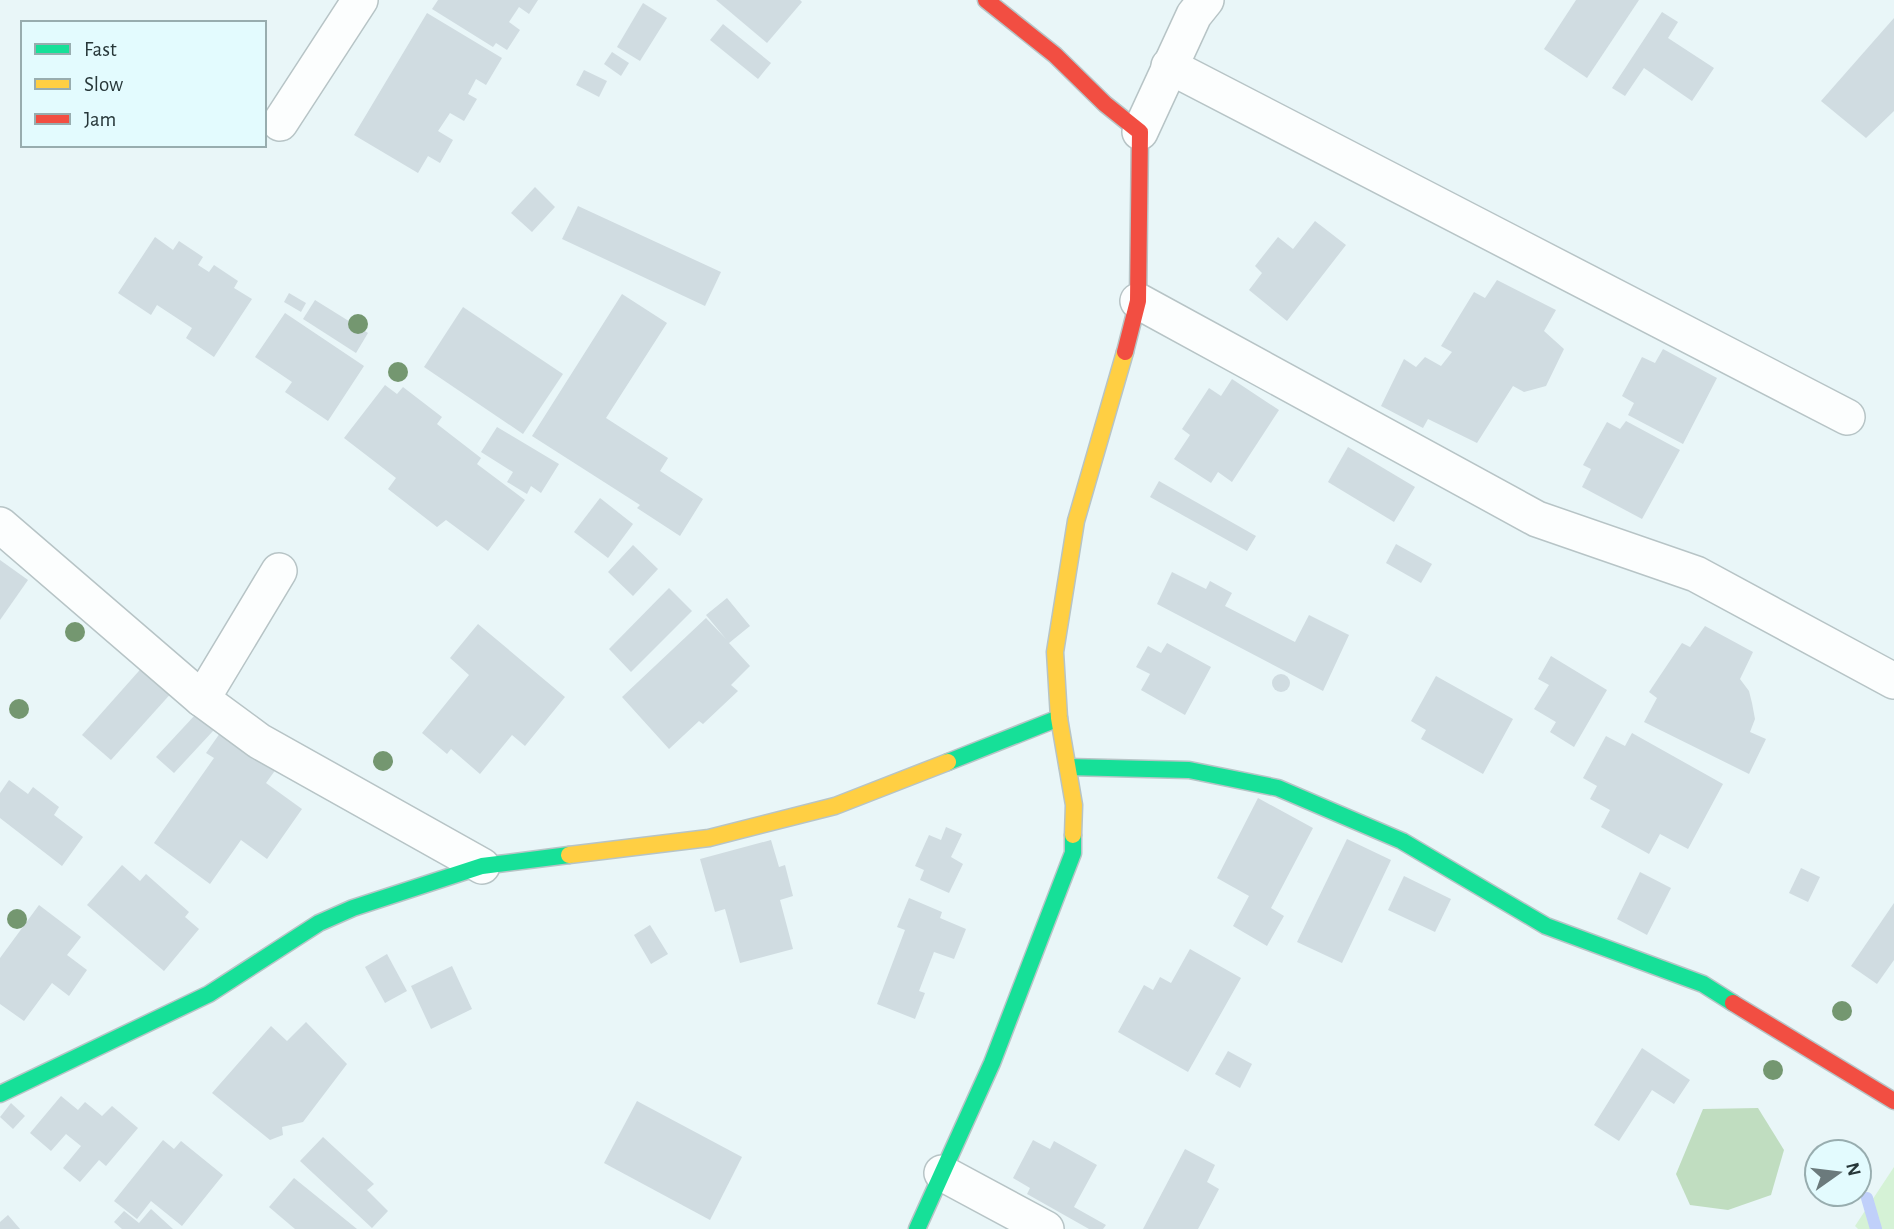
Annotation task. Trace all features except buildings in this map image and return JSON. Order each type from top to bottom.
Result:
[{"type":"street","points":[[280,123],[360,0]]},
{"type":"street","points":[[986,0],[1055,55],[1105,104],[1140,132]]},
{"type":"street","points":[[917,1229],[992,1063],[1073,853],[1074,805],[1059,718],[1055,652],[1076,521],[1096,459],[1138,302],[1140,132],[1168,66],[1194,15],[1206,0]]},
{"type":"street","points":[[1168,66],[1847,417]]},
{"type":"street","points":[[1138,302],[1537,519],[1696,574],[1894,681]]},
{"type":"street","points":[[0,525],[202,699],[259,741],[482,866]]},
{"type":"street","points":[[202,699],[279,571]]},
{"type":"street","points":[[0,1094],[208,994],[319,923],[353,908],[482,866],[709,838],[835,806],[1059,718]]},
{"type":"street","points":[[1068,767],[1189,770],[1278,788],[1402,841],[1546,926],[1703,984],[1894,1101]]},
{"type":"street","points":[[943,1173],[1046,1229]]},
{"type":"green space","points":[[1758,1108],[1784,1150],[1771,1195],[1728,1210],[1690,1205],[1676,1174],[1703,1109]]},
{"type":"green space","points":[[1894,1167],[1894,1229],[1858,1229],[1855,1226],[1867,1208],[1873,1208],[1873,1199]]},
{"type":"waterway","points":[[1870,1208],[1876,1229]]},
{"type":"traffic: fast","points":[[948,762],[1059,718]]},
{"type":"traffic: fast","points":[[1068,767],[1189,770],[1278,788],[1402,841],[1546,926],[1703,984],[1733,1003]]},
{"type":"traffic: fast","points":[[917,1229],[992,1063],[1073,853],[1073,835]]},
{"type":"traffic: fast","points":[[0,1094],[209,994],[319,923],[353,908],[482,866],[569,855]]},
{"type":"traffic: slow","points":[[1073,835],[1074,805],[1059,718],[1055,652],[1076,521],[1125,352]]},
{"type":"traffic: slow","points":[[569,855],[709,838],[835,806],[948,762]]},
{"type":"traffic: jam","points":[[986,0],[1055,55],[1105,104],[1140,132],[1138,301],[1125,352]]},
{"type":"traffic: jam","points":[[1733,1003],[1894,1101]]}]
